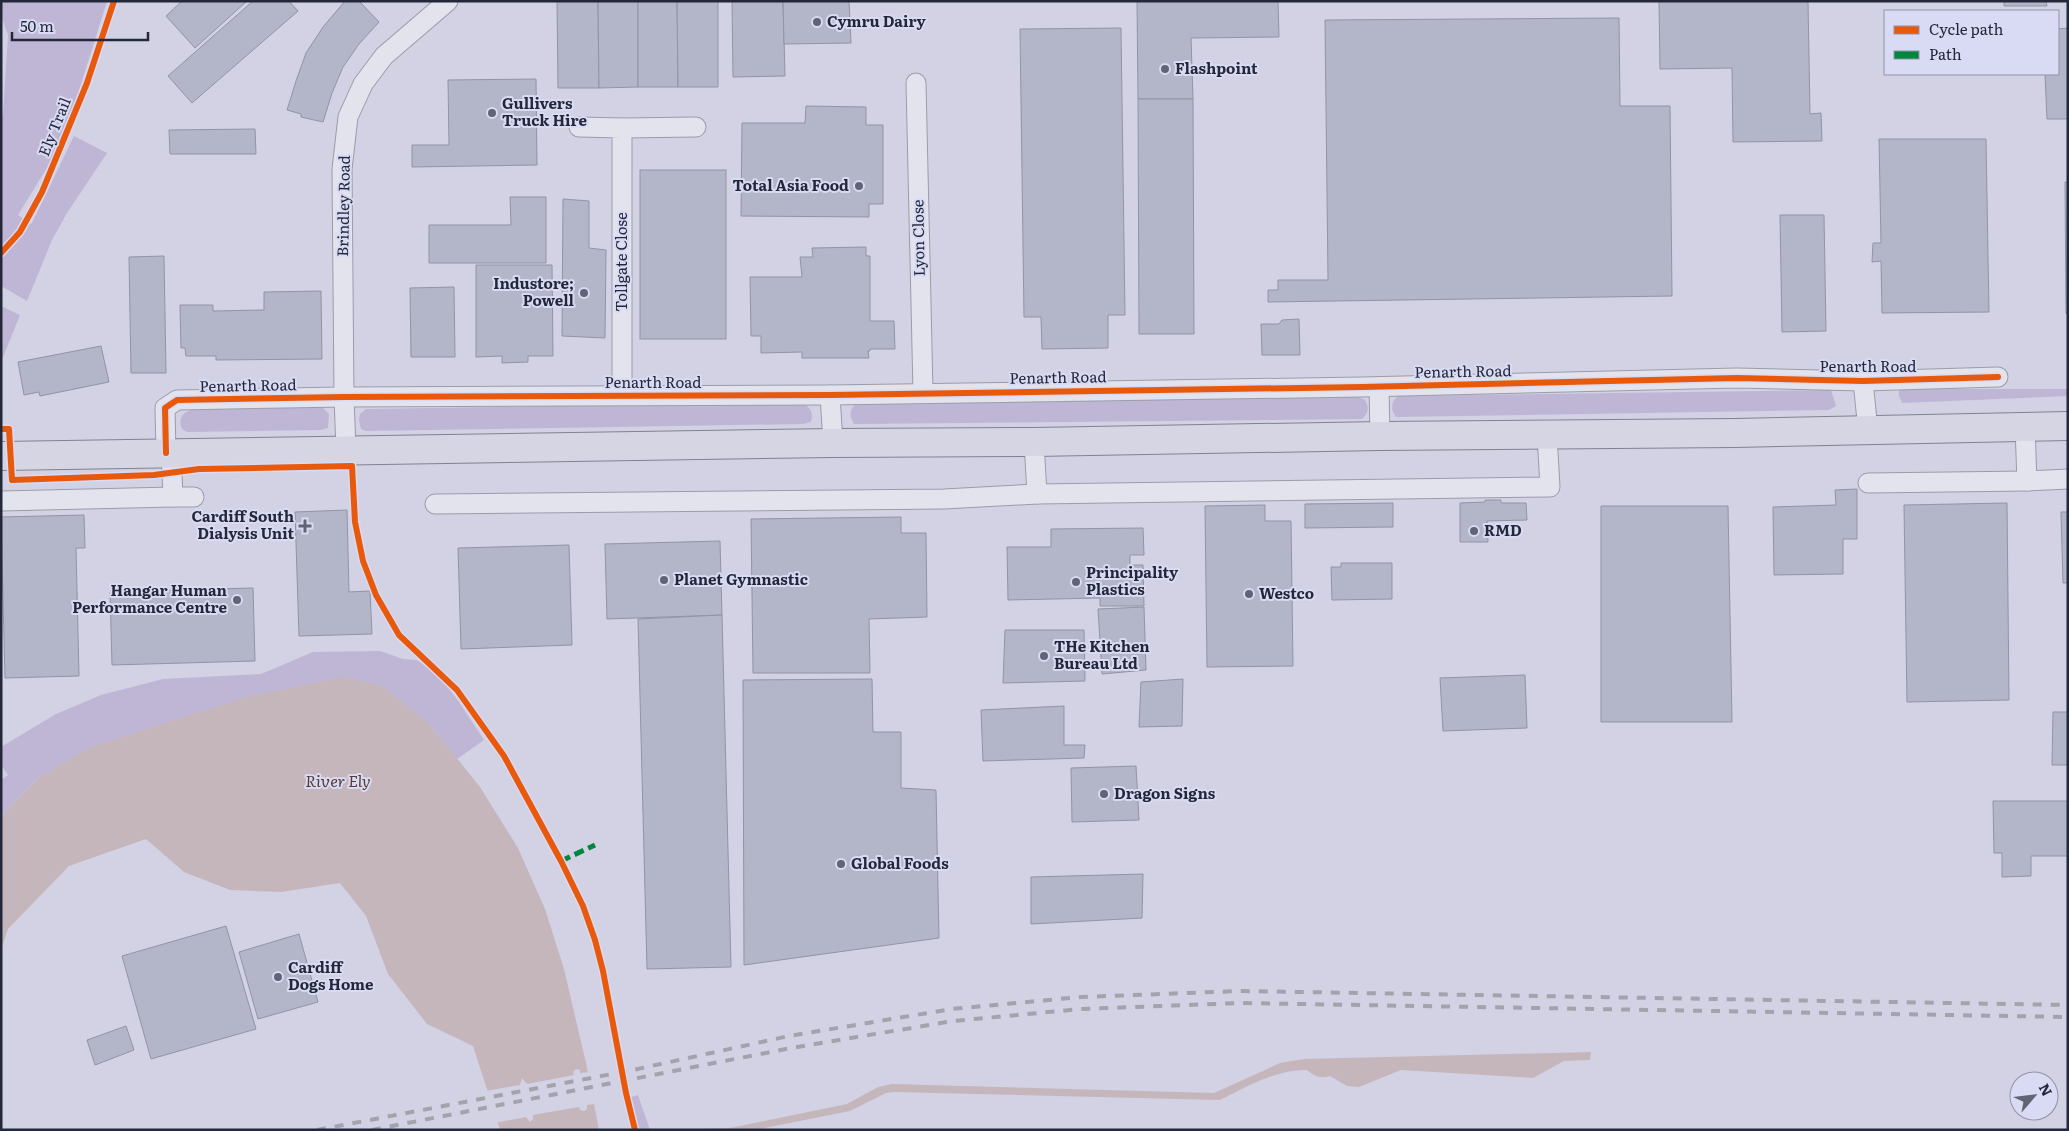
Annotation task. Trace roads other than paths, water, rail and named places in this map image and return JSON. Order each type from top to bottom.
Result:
[{"type":"main road","points":[[1,456],[833,442],[1034,442],[2068,426]]},
{"type":"street","name":"Brindley Road","points":[[346,450],[342,169],[348,117],[362,84],[384,56],[448,1]]},
{"type":"street","name":"Lyon Close","points":[[916,83],[923,392]]},
{"type":"street","points":[[579,128],[696,127]]},
{"type":"street","name":"Tollgate Close","points":[[622,128],[622,395]]},
{"type":"street","name":"Penarth Road","points":[[169,452],[165,408],[177,400],[344,397],[830,395],[923,392],[1379,387],[1737,378],[1863,381],[1998,377]]},
{"type":"street","name":"Penarth Road","points":[[1863,381],[1868,430]]},
{"type":"street","points":[[1379,387],[1380,436]]},
{"type":"street","points":[[830,395],[833,442]]},
{"type":"street","points":[[2025,427],[2026,481]]},
{"type":"street","points":[[435,504],[944,499],[1037,494],[1550,487],[1547,434]]},
{"type":"street","points":[[1034,442],[1037,494]]},
{"type":"street","points":[[169,452],[173,497]]},
{"type":"street","points":[[1868,482],[2068,479]]},
{"type":"street","points":[[1,501],[194,497]]},
{"type":"water","name":"River Ely","points":[[343,677],[382,686],[431,726],[480,787],[518,848],[545,909],[564,969],[586,1063],[599,1130],[500,1130],[473,1046],[427,1024],[388,974],[366,916],[340,883],[281,892],[230,890],[184,872],[146,839],[69,866],[8,929],[1,950],[1,816],[38,778],[91,747],[243,698]]},
{"type":"water","points":[[1591,1052],[1590,1060],[1564,1061],[1533,1078],[1401,1070],[1359,1087],[1347,1086],[1330,1076],[1317,1076],[1307,1070],[1273,1076],[1220,1100],[894,1092],[886,1093],[850,1111],[755,1130],[672,1130],[730,1128],[847,1104],[878,1087],[892,1084],[1214,1093],[1280,1063],[1304,1059]]},
{"type":"railway","points":[[317,1130],[633,1070],[789,1036],[952,1009],[1081,997],[1241,991],[2068,1005]]},
{"type":"railway","points":[[372,1130],[791,1048],[953,1021],[1081,1009],[1241,1003],[2068,1017]]},
{"type":"place","name":"Cymru Dairy","points":[[817,22]]},
{"type":"place","name":"Flashpoint","points":[[1165,69]]},
{"type":"place","name":"Gullivers Truck Hire","points":[[492,113]]},
{"type":"place","name":"Total Asia Food","points":[[859,186]]},
{"type":"place","name":"Industore; Powell","points":[[584,293]]},
{"type":"place","name":"Cardiff South Dialysis Unit","points":[[305,526]]},
{"type":"place","name":"RMD","points":[[1474,531]]},
{"type":"place","name":"Planet Gymnastic","points":[[664,580]]},
{"type":"place","name":"Principality Plastics","points":[[1076,582]]},
{"type":"place","name":"Westco","points":[[1249,594]]},
{"type":"place","name":"Hangar Human Performance Centre","points":[[237,600]]},
{"type":"place","name":"THe Kitchen Bureau Ltd","points":[[1044,656]]},
{"type":"place","name":"Dragon Signs","points":[[1104,794]]},
{"type":"place","name":"Global Foods","points":[[841,864]]},
{"type":"place","name":"Cardiff Dogs Home","points":[[278,977]]}]
